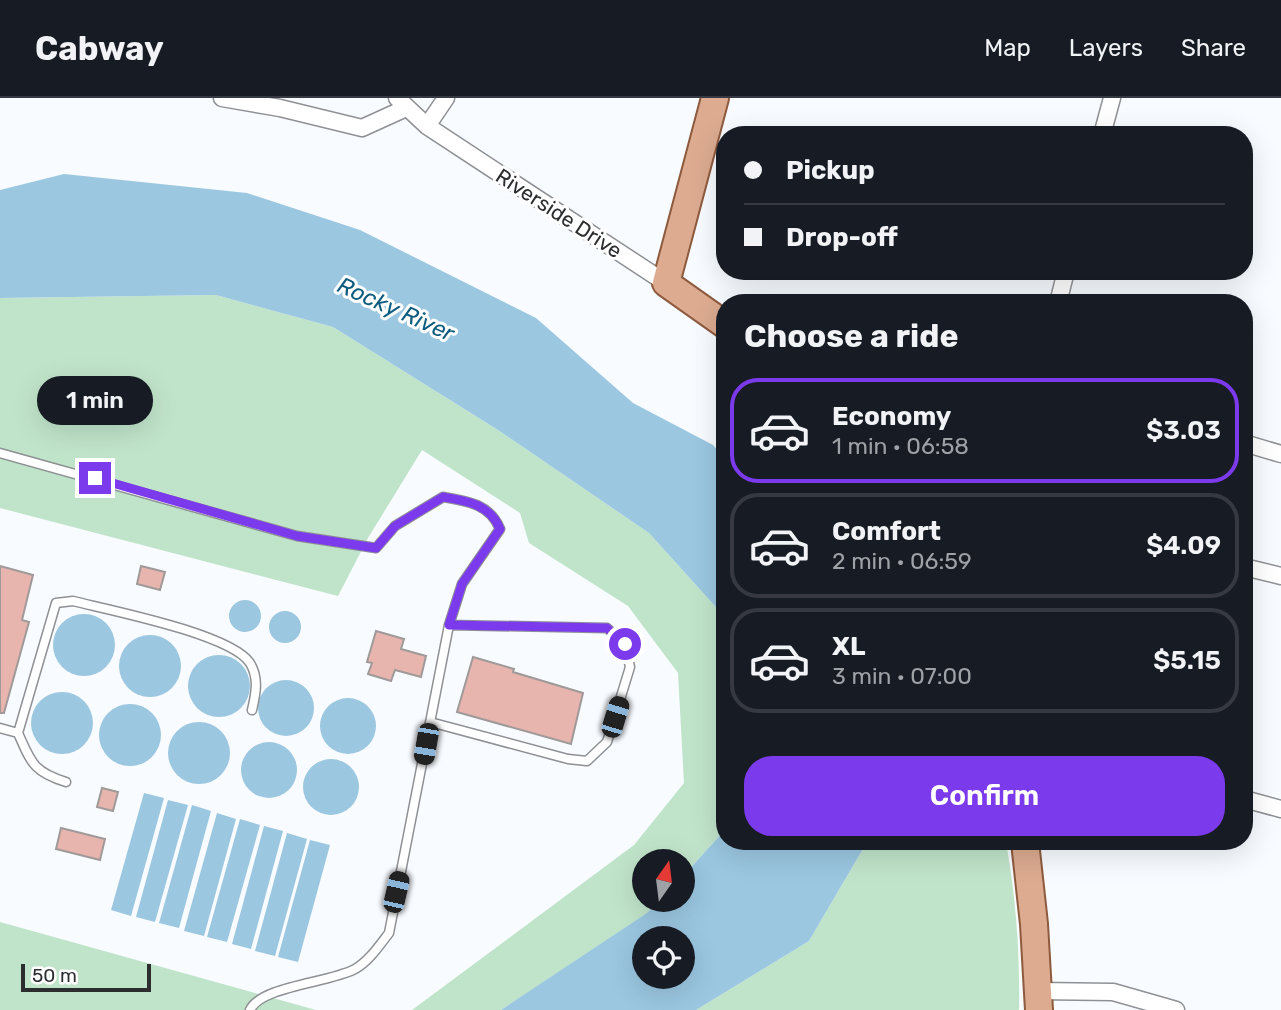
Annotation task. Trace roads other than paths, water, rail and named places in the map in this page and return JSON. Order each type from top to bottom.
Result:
[{"type":"main road","points":[[666,283],[715,98]]},
{"type":"main road","name":"Riverside Drive","points":[[666,283],[713,308]]},
{"type":"main road","points":[[1026,850],[1034,924],[1038,1000]]},
{"type":"street","points":[[222,98],[280,107],[362,128],[402,103]]},
{"type":"street","points":[[427,126],[446,98]]},
{"type":"street","points":[[1104,126],[1112,98]]},
{"type":"street","name":"Riverside Drive","points":[[402,103],[427,126],[666,283]]},
{"type":"street","points":[[1253,446],[1281,454]]},
{"type":"street","points":[[1253,569],[1281,576]]},
{"type":"street","points":[[1253,801],[1281,809]]},
{"type":"street","points":[[1038,1000],[1112,992],[1176,1010]]},
{"type":"lane","points":[[0,453],[297,536],[376,548],[395,526],[443,497],[475,503],[496,518],[500,529],[462,584],[449,625],[389,933],[370,958],[357,968],[314,984],[275,990],[253,1004],[250,1010]]},
{"type":"lane","points":[[66,782],[49,777],[32,764],[18,733],[56,603],[73,601],[206,637],[241,652],[256,675],[252,710]]},
{"type":"lane","points":[[430,722],[568,759],[587,761],[607,742],[630,667],[625,644],[607,628],[449,625]]},
{"type":"lane","points":[[0,728],[18,733]]},
{"type":"water","name":"Rocky River","points":[[64,174],[247,193],[360,230],[536,318],[633,403],[716,448],[716,607],[649,533],[498,430],[333,327],[216,295],[0,298],[0,190]]},
{"type":"water","points":[[245,600],[256,605],[261,616],[256,627],[245,632],[234,627],[229,616],[234,605]]},
{"type":"water","points":[[285,611],[296,616],[301,627],[296,638],[285,643],[274,638],[269,627],[274,616]]},
{"type":"water","points":[[84,614],[96,616],[106,623],[113,633],[113,657],[106,667],[96,674],[84,676],[72,674],[62,667],[55,657],[53,645],[55,633],[62,623],[72,616]]},
{"type":"water","points":[[150,635],[162,637],[172,644],[179,654],[179,678],[172,688],[162,695],[150,697],[138,695],[128,688],[121,678],[119,666],[121,654],[128,644],[138,637]]},
{"type":"water","points":[[219,655],[231,657],[241,664],[248,674],[248,698],[241,708],[231,715],[219,717],[207,715],[197,708],[190,698],[188,686],[190,674],[197,664],[207,657]]},
{"type":"water","points":[[286,680],[297,682],[306,688],[312,697],[312,719],[306,728],[297,734],[286,736],[275,734],[266,728],[260,719],[258,708],[260,697],[266,688],[275,682]]},
{"type":"water","points":[[62,692],[74,694],[84,701],[91,711],[91,735],[84,745],[74,752],[62,754],[50,752],[40,745],[33,735],[31,723],[33,711],[40,701],[50,694]]},
{"type":"water","points":[[348,698],[359,700],[368,706],[374,715],[374,737],[368,746],[359,752],[348,754],[337,752],[328,746],[322,737],[320,726],[322,715],[328,706],[337,700]]},
{"type":"water","points":[[130,704],[142,706],[152,713],[159,723],[159,747],[152,757],[142,764],[130,766],[118,764],[108,757],[101,747],[99,735],[101,723],[108,713],[118,706]]},
{"type":"water","points":[[199,722],[211,724],[221,731],[228,741],[228,765],[221,775],[211,782],[199,784],[187,782],[177,775],[170,765],[168,753],[170,741],[177,731],[187,724]]},
{"type":"water","points":[[269,742],[280,744],[289,750],[295,759],[295,781],[289,790],[280,796],[269,798],[258,796],[249,790],[243,781],[241,770],[243,759],[249,750],[258,744]]},
{"type":"water","points":[[331,759],[342,761],[351,767],[357,776],[357,798],[351,807],[342,813],[331,815],[320,813],[311,807],[305,798],[303,787],[305,776],[311,767],[320,761]]},
{"type":"water","points":[[144,793],[164,798],[131,916],[111,910]]},
{"type":"water","points":[[168,800],[188,805],[155,922],[136,917]]},
{"type":"water","points":[[192,805],[211,811],[179,928],[159,923]]},
{"type":"water","points":[[217,813],[236,819],[204,936],[184,931]]},
{"type":"water","points":[[240,819],[260,825],[227,942],[207,937]]},
{"type":"water","points":[[264,826],[283,831],[251,949],[232,944]]},
{"type":"water","points":[[287,833],[307,839],[275,956],[255,951]]},
{"type":"water","points":[[310,840],[330,845],[298,962],[278,957]]},
{"type":"water","points":[[716,840],[716,850],[862,850],[809,941],[696,1010],[501,1010],[647,913],[695,912],[695,863]]}]
